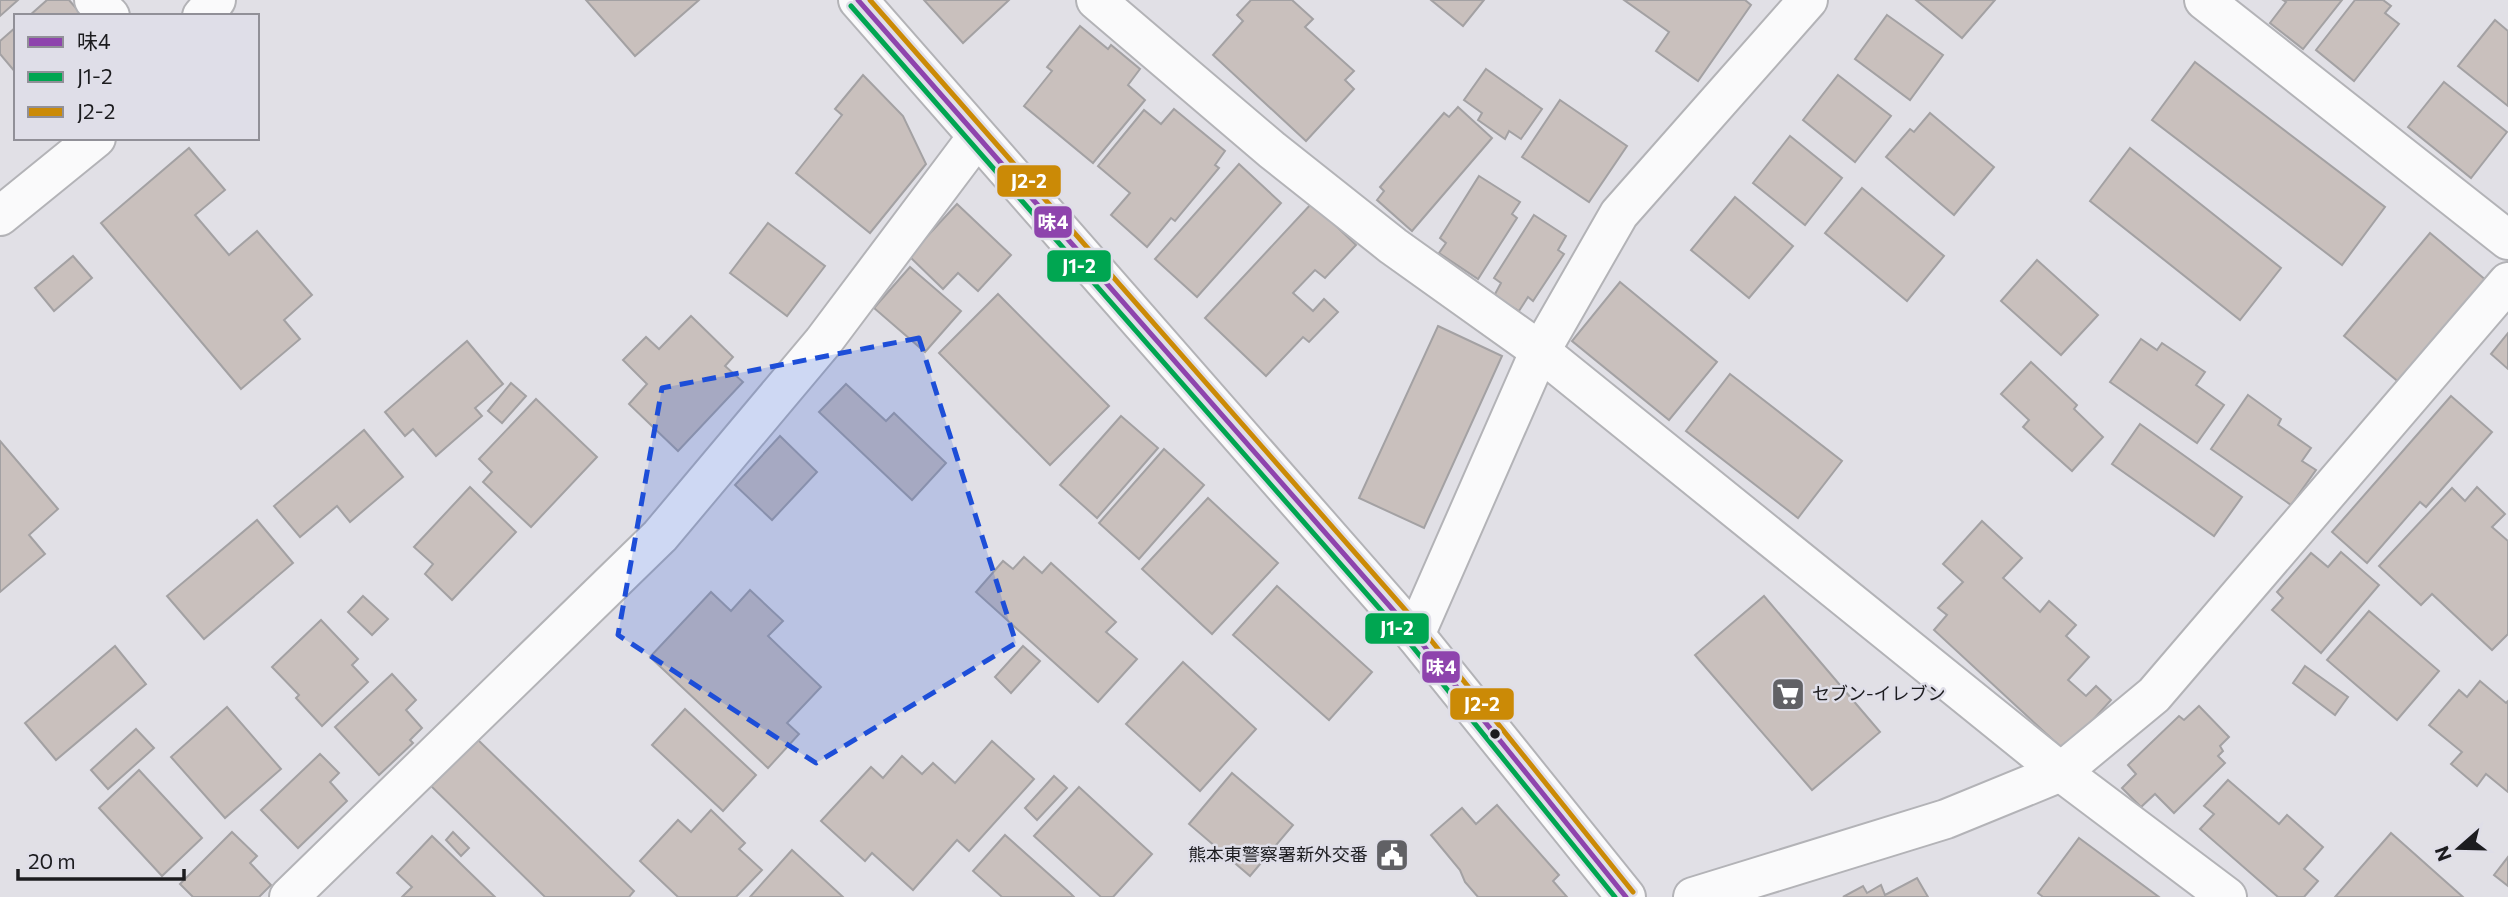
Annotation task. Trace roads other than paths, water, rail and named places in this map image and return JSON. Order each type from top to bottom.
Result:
[{"type":"street","points":[[94,0],[108,14]]},
{"type":"street","points":[[204,14],[216,0]]},
{"type":"street","points":[[859,0],[1415,635],[1626,897]]},
{"type":"street","points":[[1096,0],[1272,150],[1393,246],[1540,351],[2061,772],[2227,897]]},
{"type":"street","points":[[1415,635],[1540,351],[1619,214],[1808,0]]},
{"type":"street","points":[[2204,0],[2508,240]]},
{"type":"street","points":[[289,897],[660,536],[823,341],[977,136]]},
{"type":"street","points":[[0,216],[94,140]]},
{"type":"street","points":[[1693,897],[1946,820],[2061,772],[2154,695],[2508,282]]},
{"type":"place","name":"セブン-イレブン","points":[[1788,694]]},
{"type":"place","name":"熊本東警察署新外交番","points":[[1392,855]]}]
